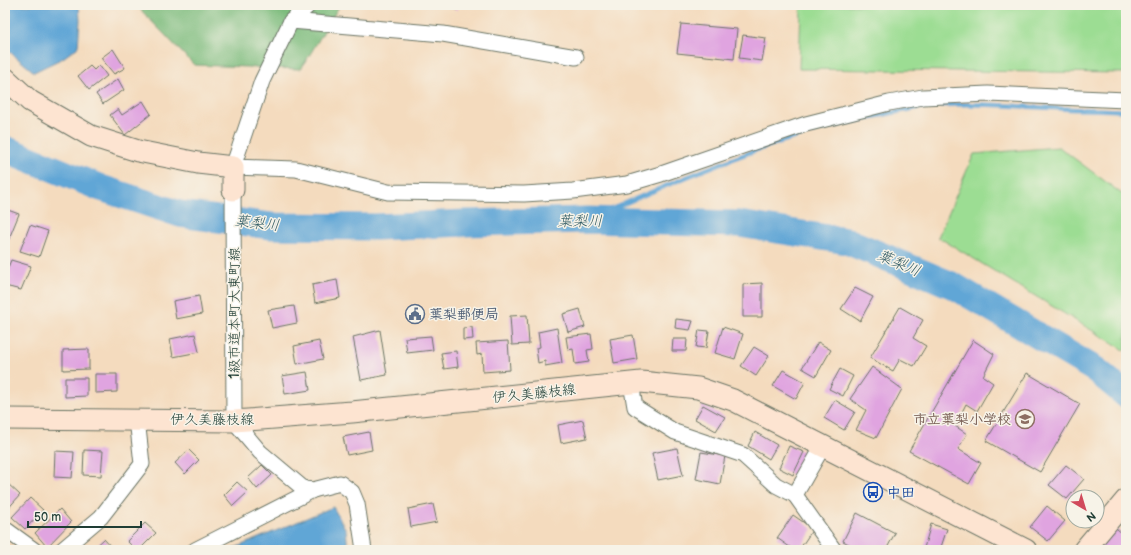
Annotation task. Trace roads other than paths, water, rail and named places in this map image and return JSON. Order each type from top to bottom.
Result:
[{"type":"main road","points":[[5,78],[30,101],[91,136],[138,151],[198,163],[233,167]]},
{"type":"main road","name":"1級市道本町大東町線","points":[[233,167],[233,190]]},
{"type":"main road","name":"伊久美藤枝線","points":[[5,419],[234,421],[352,412],[641,382],[698,388],[733,400],[1026,550]]},
{"type":"main road","points":[[1084,550],[1126,500]]},
{"type":"street","points":[[309,5],[291,21],[262,81],[233,167],[296,169],[388,192],[524,194],[573,191],[627,184],[661,174],[806,124],[888,103],[916,99],[988,94],[1126,100]]},
{"type":"street","points":[[291,21],[443,34],[576,57]]},
{"type":"street","name":"1級市道本町大東町線","points":[[233,190],[234,421]]},
{"type":"street","points":[[631,383],[635,407],[650,418],[675,432],[743,455],[776,485],[795,495],[834,550]]},
{"type":"street","points":[[62,550],[102,517],[142,464],[137,419]]},
{"type":"street","points":[[234,421],[260,452],[304,489],[313,490]]},
{"type":"street","points":[[795,495],[823,446]]},
{"type":"street","points":[[195,550],[313,490],[340,483],[352,492],[357,504],[364,550]]},
{"type":"street","points":[[5,529],[34,550]]},
{"type":"water","points":[[5,5],[79,5],[80,20],[78,47],[63,58],[34,72],[5,48]]},
{"type":"water","points":[[333,507],[346,530],[348,550],[230,550]]},
{"type":"waterway","points":[[587,220],[695,174],[768,146],[806,134],[904,110],[934,106],[970,104],[1126,111]]},
{"type":"waterway","name":"葉梨川","points":[[5,149],[101,188],[180,214],[271,226],[376,227],[587,220],[739,224],[847,241],[954,286],[1096,370],[1126,395]]},
{"type":"place","name":"葉梨郵便局","points":[[415,314]]},
{"type":"place","name":"市立葉梨小学校","points":[[1025,419]]},
{"type":"place","name":"中田","points":[[873,492]]}]
